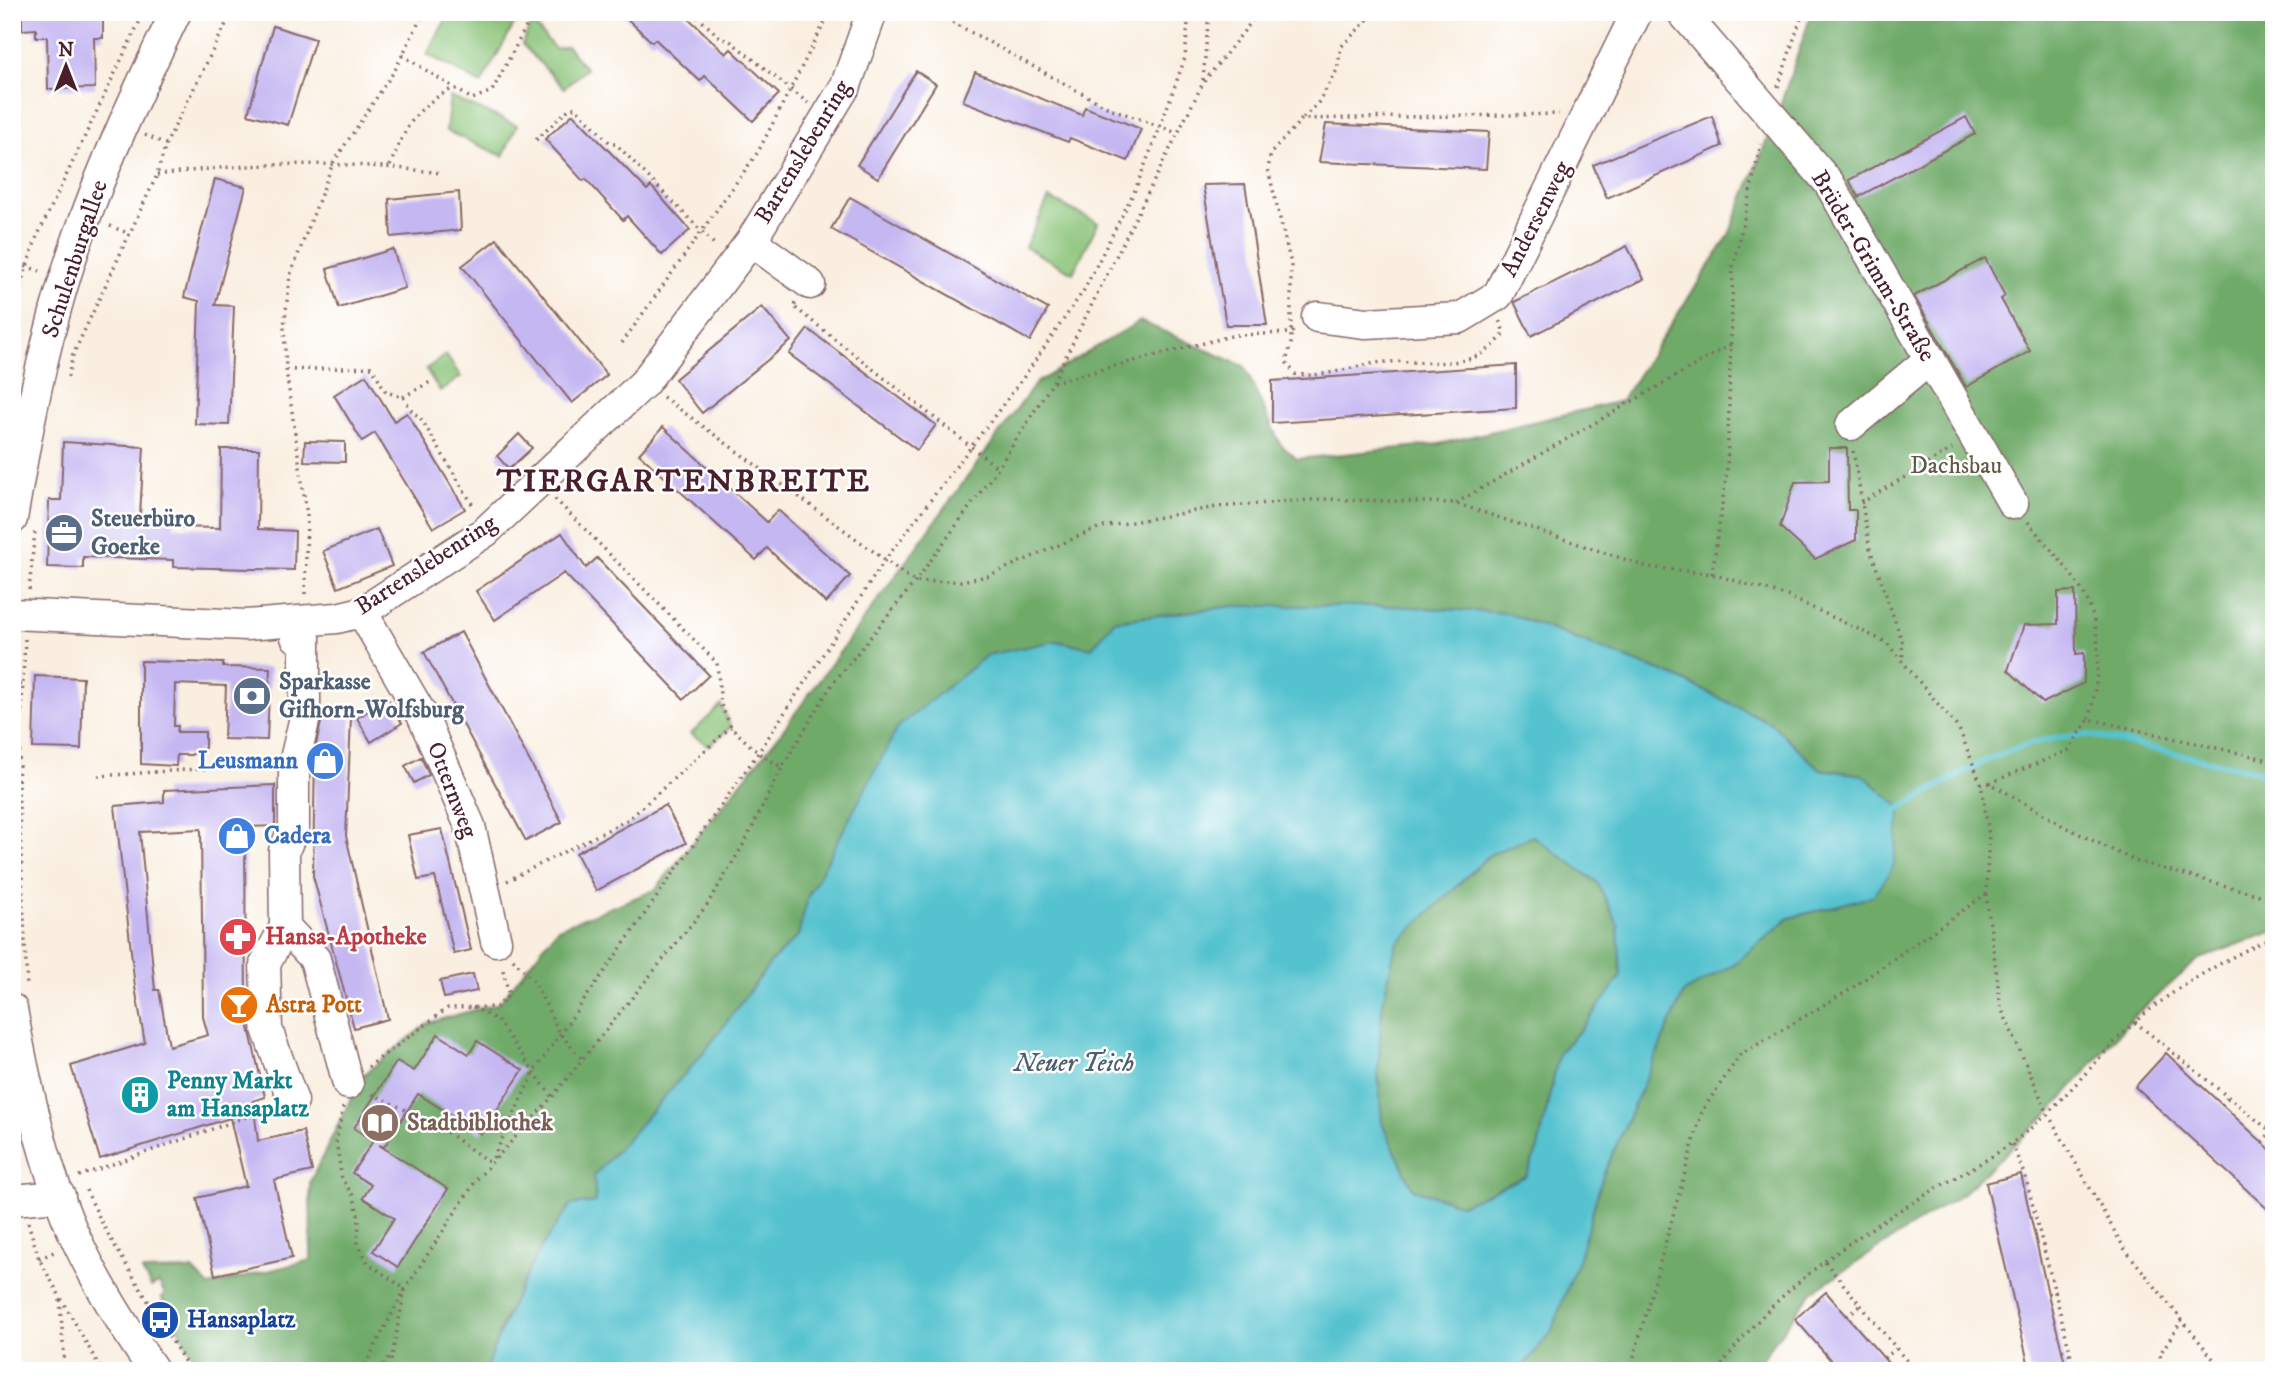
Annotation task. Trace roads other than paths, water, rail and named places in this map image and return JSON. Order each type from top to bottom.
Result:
[{"type":"street","name":"Schulenburgallee","points":[[24,520],[22,397],[78,238],[122,126],[176,12]]},
{"type":"street","name":"Bartenslebenring","points":[[19,615],[246,625],[295,623],[362,612],[485,532],[644,383],[742,252],[846,85],[872,12]]},
{"type":"street","name":"Andersenweg","points":[[1317,317],[1366,323],[1460,318],[1498,295],[1637,12]]},
{"type":"street","name":"Brüder-Grimm-Straße","points":[[1682,12],[1829,183],[2013,504]]},
{"type":"street","points":[[742,252],[810,284]]},
{"type":"street","points":[[1851,425],[1930,359]]},
{"type":"street","name":"Otternweg","points":[[362,612],[422,715],[470,826],[496,941]]},
{"type":"street","points":[[293,1101],[267,1029],[265,964],[285,927],[284,851],[294,827],[294,764],[305,703],[305,637],[296,637],[295,623]]},
{"type":"street","points":[[285,927],[315,959],[348,1084]]},
{"type":"street","points":[[21,1003],[19,1082],[69,1186],[77,1242],[154,1371]]},
{"type":"street","points":[[17,1200],[69,1186]]},
{"type":"water","name":"Neuer Teich","points":[[1235,606],[1392,606],[1507,613],[1676,677],[1771,723],[1819,769],[1863,775],[1901,808],[1893,868],[1873,896],[1789,918],[1734,964],[1684,992],[1603,1175],[1579,1257],[1551,1332],[1519,1371],[485,1371],[522,1284],[557,1224],[571,1205],[596,1202],[594,1176],[705,1051],[773,960],[798,936],[808,897],[898,727],[987,655],[1055,641],[1092,648],[1114,621]],"holes":[[[1533,836],[1597,882],[1618,924],[1621,976],[1587,1022],[1559,1053],[1538,1149],[1526,1176],[1462,1205],[1413,1189],[1382,1123],[1378,1075],[1382,1006],[1396,944],[1490,854]]]},
{"type":"waterway","points":[[1901,808],[1991,758],[2039,741],[2064,737],[2090,735],[2274,775]]},
{"type":"place","name":"Steuerbüro Goerke","points":[[64,533]]},
{"type":"place","name":"Sparkasse Gifhorn-Wolfsburg","points":[[252,696]]},
{"type":"place","name":"Leusmann","points":[[325,761]]},
{"type":"place","name":"Cadera","points":[[237,836]]},
{"type":"place","name":"Hansa-Apotheke","points":[[238,937]]},
{"type":"place","name":"Astra Pott","points":[[239,1005]]},
{"type":"place","name":"Penny Markt am Hansaplatz","points":[[140,1095]]},
{"type":"place","name":"Stadtbibliothek","points":[[380,1123]]},
{"type":"place","name":"Hansaplatz","points":[[160,1320]]},
{"type":"district","name":"TIERGARTENBREITE","points":[[684,482]]},
{"type":"park label","name":"Dachsbau","points":[[1956,466]]}]
